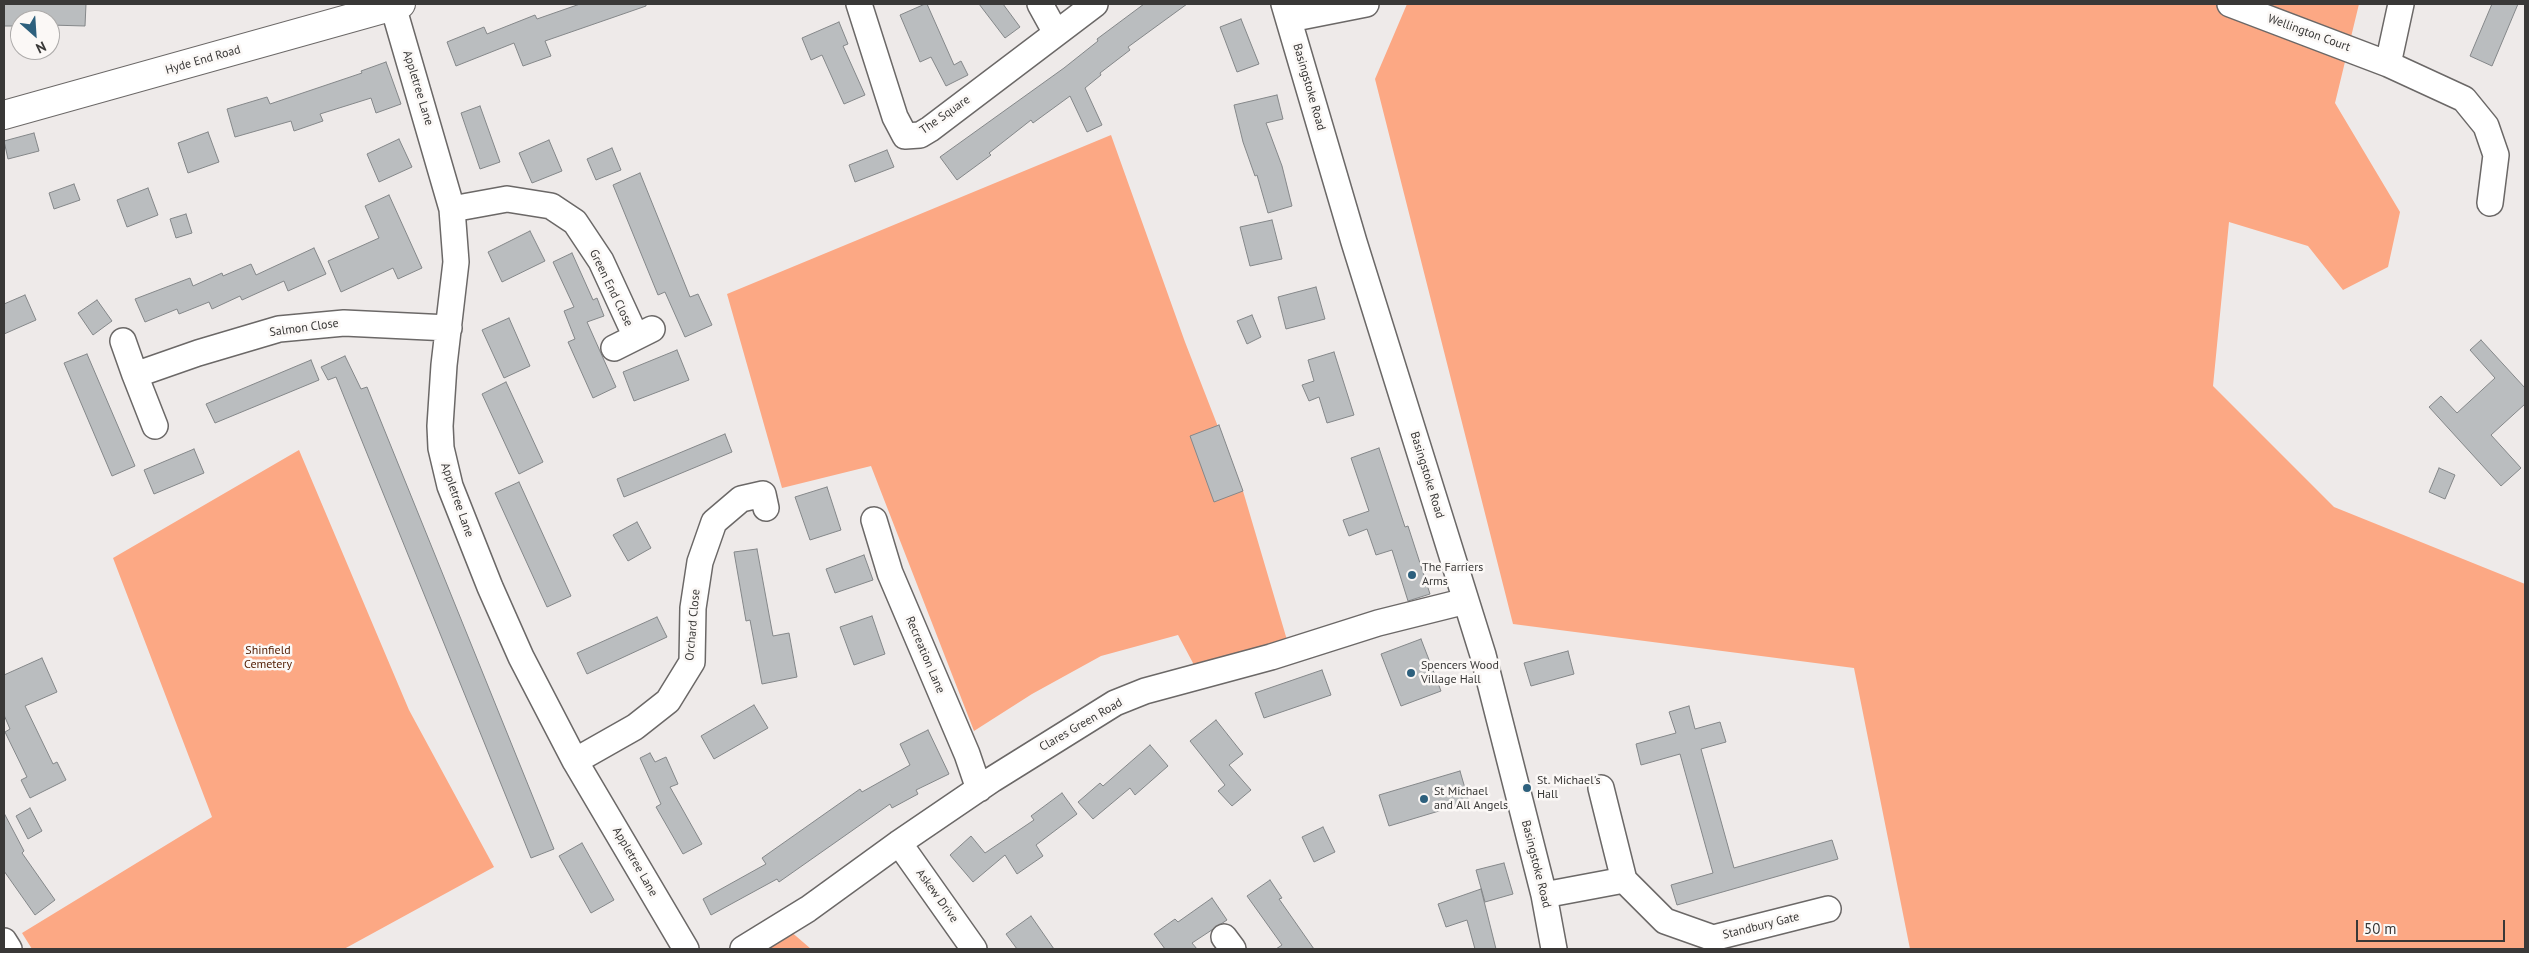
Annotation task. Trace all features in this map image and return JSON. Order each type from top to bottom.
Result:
[{"type":"main road","name":"Hyde End Road","points":[[4,115],[397,5]]},
{"type":"street","name":"The Square","points":[[858,4],[895,117],[905,136],[920,135],[930,129],[1095,4]]},
{"type":"street","points":[[1040,4],[1056,33]]},
{"type":"street","points":[[1287,11],[1366,4]]},
{"type":"street","name":"Wellington Court","points":[[2230,4],[2388,64],[2464,99],[2486,126],[2496,155],[2490,203]]},
{"type":"street","points":[[2388,64],[2401,4]]},
{"type":"street","name":"Appletree Lane","points":[[397,5],[452,209],[456,262],[440,426],[441,448],[450,486],[490,588],[521,657],[575,761],[686,949]]},
{"type":"street","name":"Basingstoke Road","points":[[1287,11],[1354,242],[1483,655],[1544,895],[1554,949]]},
{"type":"street","name":"Green End Close","points":[[452,209],[507,199],[551,206],[575,222],[601,261],[634,338]]},
{"type":"street","name":"Salmon Close","points":[[135,375],[279,329],[344,323],[449,328]]},
{"type":"street","points":[[123,341],[155,426]]},
{"type":"street","name":"Orchard Close","points":[[575,761],[635,727],[668,701],[692,662],[694,599],[700,562],[714,522],[741,500],[764,494]]},
{"type":"street","name":"Recreation Lane","points":[[874,520],[890,574],[967,754],[979,789]]},
{"type":"street","name":"Clares Green Road","points":[[744,949],[808,909],[899,843],[979,789],[1115,703],[1145,691],[1271,657],[1378,623],[1466,601]]},
{"type":"street","points":[[1544,895],[1624,880],[1601,788]]},
{"type":"street","name":"Askew Drive","points":[[899,843],[974,949]]},
{"type":"street","name":"Standbury Gate","points":[[1624,880],[1665,921],[1713,938],[1828,909]]},
{"type":"street","points":[[4,941],[9,949]]},
{"type":"green space","points":[[1407,4],[2359,4],[2335,103],[2400,212],[2388,267],[2343,290],[2308,246],[2229,222],[2213,386],[2334,507],[2525,584],[2525,949],[1910,949],[1854,668],[1513,624],[1375,79]]},
{"type":"green space","points":[[1111,135],[1185,342],[1243,491],[1287,640],[1194,671],[1193,663],[1178,635],[1101,656],[1032,694],[974,731],[871,466],[782,488],[727,294]]},
{"type":"green space","name":"Shinfield Cemetery","points":[[299,450],[409,710],[494,867],[344,949],[32,949],[22,933],[212,817],[113,558]]},
{"type":"green space","points":[[789,930],[811,949],[757,949]]},
{"type":"building","points":[[4,4],[86,4],[85,26],[60,25],[60,10],[10,10],[10,26],[4,26]]},
{"type":"building","points":[[580,4],[646,4],[646,6],[545,41],[551,56],[523,66],[514,43],[456,66],[447,42],[484,27],[487,34],[535,15],[537,19]]},
{"type":"building","points":[[927,4],[954,65],[961,61],[968,75],[946,86],[931,57],[920,62],[900,15]]},
{"type":"building","points":[[979,4],[1003,4],[1020,27],[1005,38]]},
{"type":"building","points":[[1144,4],[1187,4],[1128,47],[1130,50],[1100,73],[1101,75],[1085,88],[1102,125],[1087,132],[1070,96],[1033,123],[1031,120],[989,153],[991,155],[957,180],[940,157],[1064,68],[1098,41],[1097,39]]},
{"type":"building","points":[[2492,4],[2518,4],[2492,66],[2470,56]]},
{"type":"building","points":[[1241,19],[1259,64],[1237,72],[1220,27]]},
{"type":"building","points":[[839,22],[848,44],[843,46],[865,95],[844,104],[822,55],[811,60],[802,38]]},
{"type":"building","points":[[386,62],[401,104],[376,113],[371,98],[320,114],[323,121],[294,131],[291,121],[235,137],[227,109],[267,97],[270,104],[362,73],[361,71]]},
{"type":"building","points":[[1277,95],[1283,119],[1266,123],[1282,166],[1292,206],[1268,213],[1257,175],[1255,176],[1243,142],[1234,105]]},
{"type":"building","points":[[480,106],[500,162],[480,169],[461,113]]},
{"type":"building","points":[[208,132],[219,162],[188,173],[178,143]]},
{"type":"building","points":[[34,133],[39,151],[8,159],[4,141]]},
{"type":"building","points":[[399,139],[412,167],[379,182],[367,154]]},
{"type":"building","points":[[549,140],[562,171],[532,183],[519,153]]},
{"type":"building","points":[[612,148],[621,170],[596,180],[587,159]]},
{"type":"building","points":[[887,150],[894,167],[855,182],[849,165]]},
{"type":"building","points":[[640,173],[690,297],[698,294],[712,325],[685,337],[665,292],[658,295],[613,185]]},
{"type":"building","points":[[74,184],[80,200],[54,209],[49,193]]},
{"type":"building","points":[[148,188],[158,215],[127,227],[117,200]]},
{"type":"building","points":[[389,195],[422,268],[398,279],[393,268],[341,292],[328,261],[379,238],[365,206]]},
{"type":"building","points":[[186,214],[192,233],[176,238],[170,219]]},
{"type":"building","points":[[1272,220],[1282,259],[1250,266],[1240,227]]},
{"type":"building","points":[[530,231],[545,261],[502,282],[488,252]]},
{"type":"building","points":[[314,248],[326,274],[288,291],[284,281],[242,300],[240,296],[212,309],[209,302],[179,314],[177,309],[145,322],[135,299],[190,278],[193,286],[222,273],[223,276],[251,264],[256,275]]},
{"type":"building","points":[[572,253],[593,300],[597,298],[604,316],[587,322],[616,387],[593,398],[568,342],[575,339],[564,311],[574,307],[553,262]]},
{"type":"building","points":[[1316,287],[1325,319],[1286,329],[1278,297]]},
{"type":"building","points":[[25,295],[36,320],[4,334],[4,304]]},
{"type":"building","points":[[97,300],[112,321],[93,335],[78,313]]},
{"type":"building","points":[[1252,315],[1261,337],[1247,344],[1237,321]]},
{"type":"building","points":[[509,318],[530,366],[504,378],[482,330]]},
{"type":"building","points":[[2481,340],[2525,388],[2525,404],[2491,435],[2521,468],[2501,486],[2429,407],[2441,396],[2457,413],[2495,378],[2470,350]]},
{"type":"building","points":[[677,350],[689,380],[634,401],[623,372]]},
{"type":"building","points":[[1334,352],[1354,415],[1327,423],[1319,397],[1309,401],[1302,385],[1314,381],[1308,360]]},
{"type":"building","points":[[87,354],[135,466],[112,476],[64,363]]},
{"type":"building","points":[[345,356],[361,389],[367,387],[554,849],[531,858],[336,377],[328,380],[321,367]]},
{"type":"building","points":[[311,360],[319,380],[215,423],[206,404]]},
{"type":"building","points":[[506,382],[543,462],[519,474],[482,394]]},
{"type":"building","points":[[1219,425],[1243,491],[1214,502],[1190,436]]},
{"type":"building","points":[[725,434],[732,452],[624,497],[617,479]]},
{"type":"building","points":[[1379,448],[1405,527],[1408,526],[1430,594],[1408,601],[1392,550],[1376,555],[1367,529],[1349,536],[1343,520],[1369,511],[1351,458]]},
{"type":"building","points":[[194,449],[204,473],[154,494],[144,470]]},
{"type":"building","points":[[2439,468],[2455,475],[2445,499],[2429,492]]},
{"type":"building","points":[[519,482],[571,596],[547,607],[495,493]]},
{"type":"building","points":[[827,487],[841,530],[810,540],[795,497]]},
{"type":"building","points":[[637,522],[651,548],[628,561],[613,535]]},
{"type":"building","points":[[757,549],[773,636],[789,633],[797,677],[762,684],[750,620],[746,621],[734,552]]},
{"type":"building","points":[[864,555],[873,580],[835,593],[826,569]]},
{"type":"building","points":[[872,616],[885,654],[854,665],[840,627]]},
{"type":"building","points":[[657,617],[667,637],[587,674],[577,653]]},
{"type":"building","name":"Spencers Wood Village Hall","points":[[1421,639],[1441,691],[1401,706],[1381,654]]},
{"type":"building","points":[[1568,651],[1574,674],[1531,686],[1524,663]]},
{"type":"building","points":[[42,658],[57,692],[25,706],[53,764],[57,762],[66,780],[30,798],[21,780],[27,777],[5,732],[10,729],[4,715],[4,675]]},
{"type":"building","points":[[1322,670],[1331,695],[1264,718],[1255,693]]},
{"type":"building","points":[[754,705],[768,728],[714,759],[701,736]]},
{"type":"building","points":[[1689,706],[1695,729],[1720,722],[1726,742],[1701,749],[1734,868],[1832,840],[1838,859],[1677,905],[1671,885],[1713,873],[1680,754],[1641,765],[1636,744],[1676,733],[1669,712]]},
{"type":"building","points":[[1216,720],[1243,754],[1229,765],[1251,790],[1232,806],[1218,791],[1225,785],[1190,741]]},
{"type":"building","points":[[928,730],[949,774],[916,790],[918,794],[892,808],[890,804],[779,882],[777,879],[711,915],[703,899],[766,864],[762,858],[860,789],[862,792],[910,765],[900,744]]},
{"type":"building","points":[[1150,745],[1168,766],[1135,795],[1130,788],[1093,819],[1078,802],[1100,783],[1103,786]]},
{"type":"building","points":[[650,753],[655,762],[666,757],[678,784],[670,787],[702,844],[683,854],[656,807],[661,804],[640,758]]},
{"type":"building","name":"St Michael and All Angels","points":[[1460,771],[1469,802],[1389,826],[1379,795]]},
{"type":"building","points":[[1062,793],[1077,814],[1036,845],[1043,856],[1017,874],[1005,855],[973,882],[950,855],[971,836],[985,853],[1034,820],[1031,816]]},
{"type":"building","points":[[30,808],[42,831],[28,839],[16,816]]},
{"type":"building","points":[[4,813],[24,851],[22,853],[55,900],[35,915],[4,871]]},
{"type":"building","points":[[1323,827],[1335,852],[1314,862],[1302,837]]},
{"type":"building","points":[[582,843],[614,900],[591,913],[559,856]]},
{"type":"building","points":[[1504,863],[1513,894],[1485,902],[1476,870]]},
{"type":"building","points":[[1270,880],[1282,898],[1279,899],[1314,949],[1276,949],[1282,945],[1247,896]]},
{"type":"building","points":[[1481,889],[1496,949],[1475,949],[1467,920],[1446,927],[1438,904]]},
{"type":"building","points":[[1212,898],[1227,920],[1192,943],[1197,949],[1165,949],[1154,934],[1175,919],[1178,922]]},
{"type":"building","points":[[1031,916],[1054,949],[1017,949],[1006,934]]},
{"type":"place","name":"The Farriers Arms","points":[[1412,575]]},
{"type":"place","name":"Spencers Wood Village Hall","points":[[1411,673]]},
{"type":"place","name":"St. Michael's Hall","points":[[1527,788]]},
{"type":"place","name":"St Michael and All Angels","points":[[1424,799]]}]
